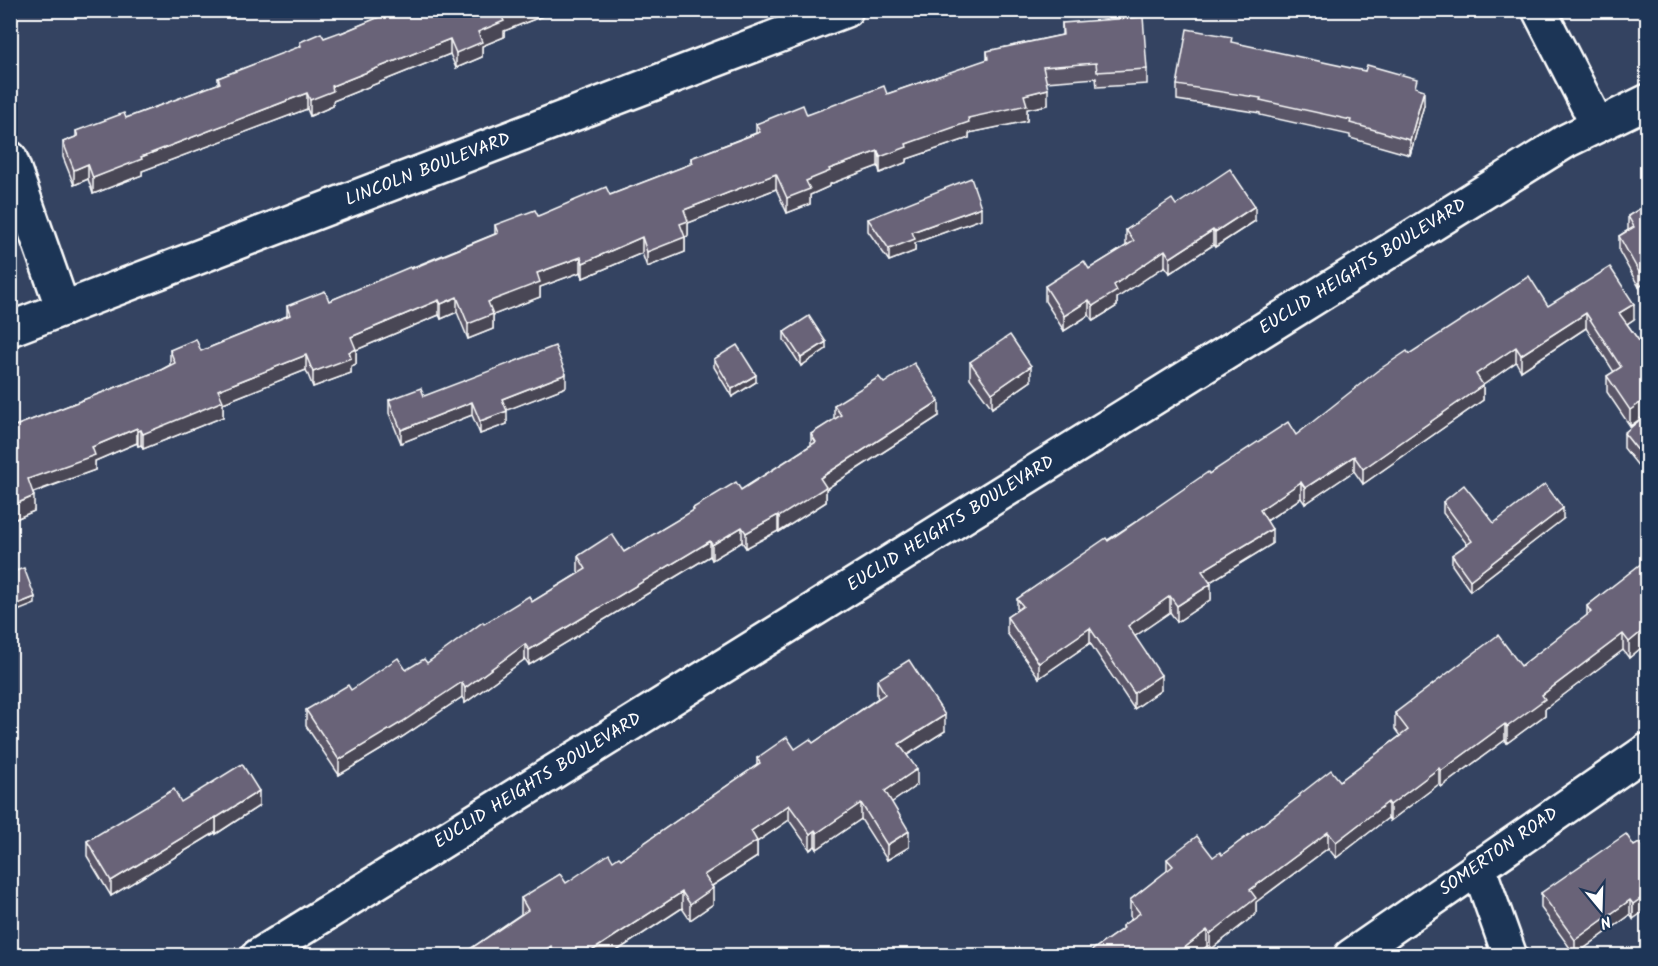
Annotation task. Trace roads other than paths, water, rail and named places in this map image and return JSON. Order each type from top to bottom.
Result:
[{"type":"street","name":"LINCOLN BOULEVARD","points":[[10,329],[846,10]]},
{"type":"street","points":[[1539,10],[1597,124]]},
{"type":"street","name":"EUCLID HEIGHTS BOULEVARD","points":[[258,956],[1546,153],[1597,124],[1647,101]]},
{"type":"street","points":[[10,158],[63,309]]},
{"type":"street","name":"SOMERTON ROAD","points":[[1351,956],[1647,750]]},
{"type":"street","points":[[1478,866],[1510,956]]}]
